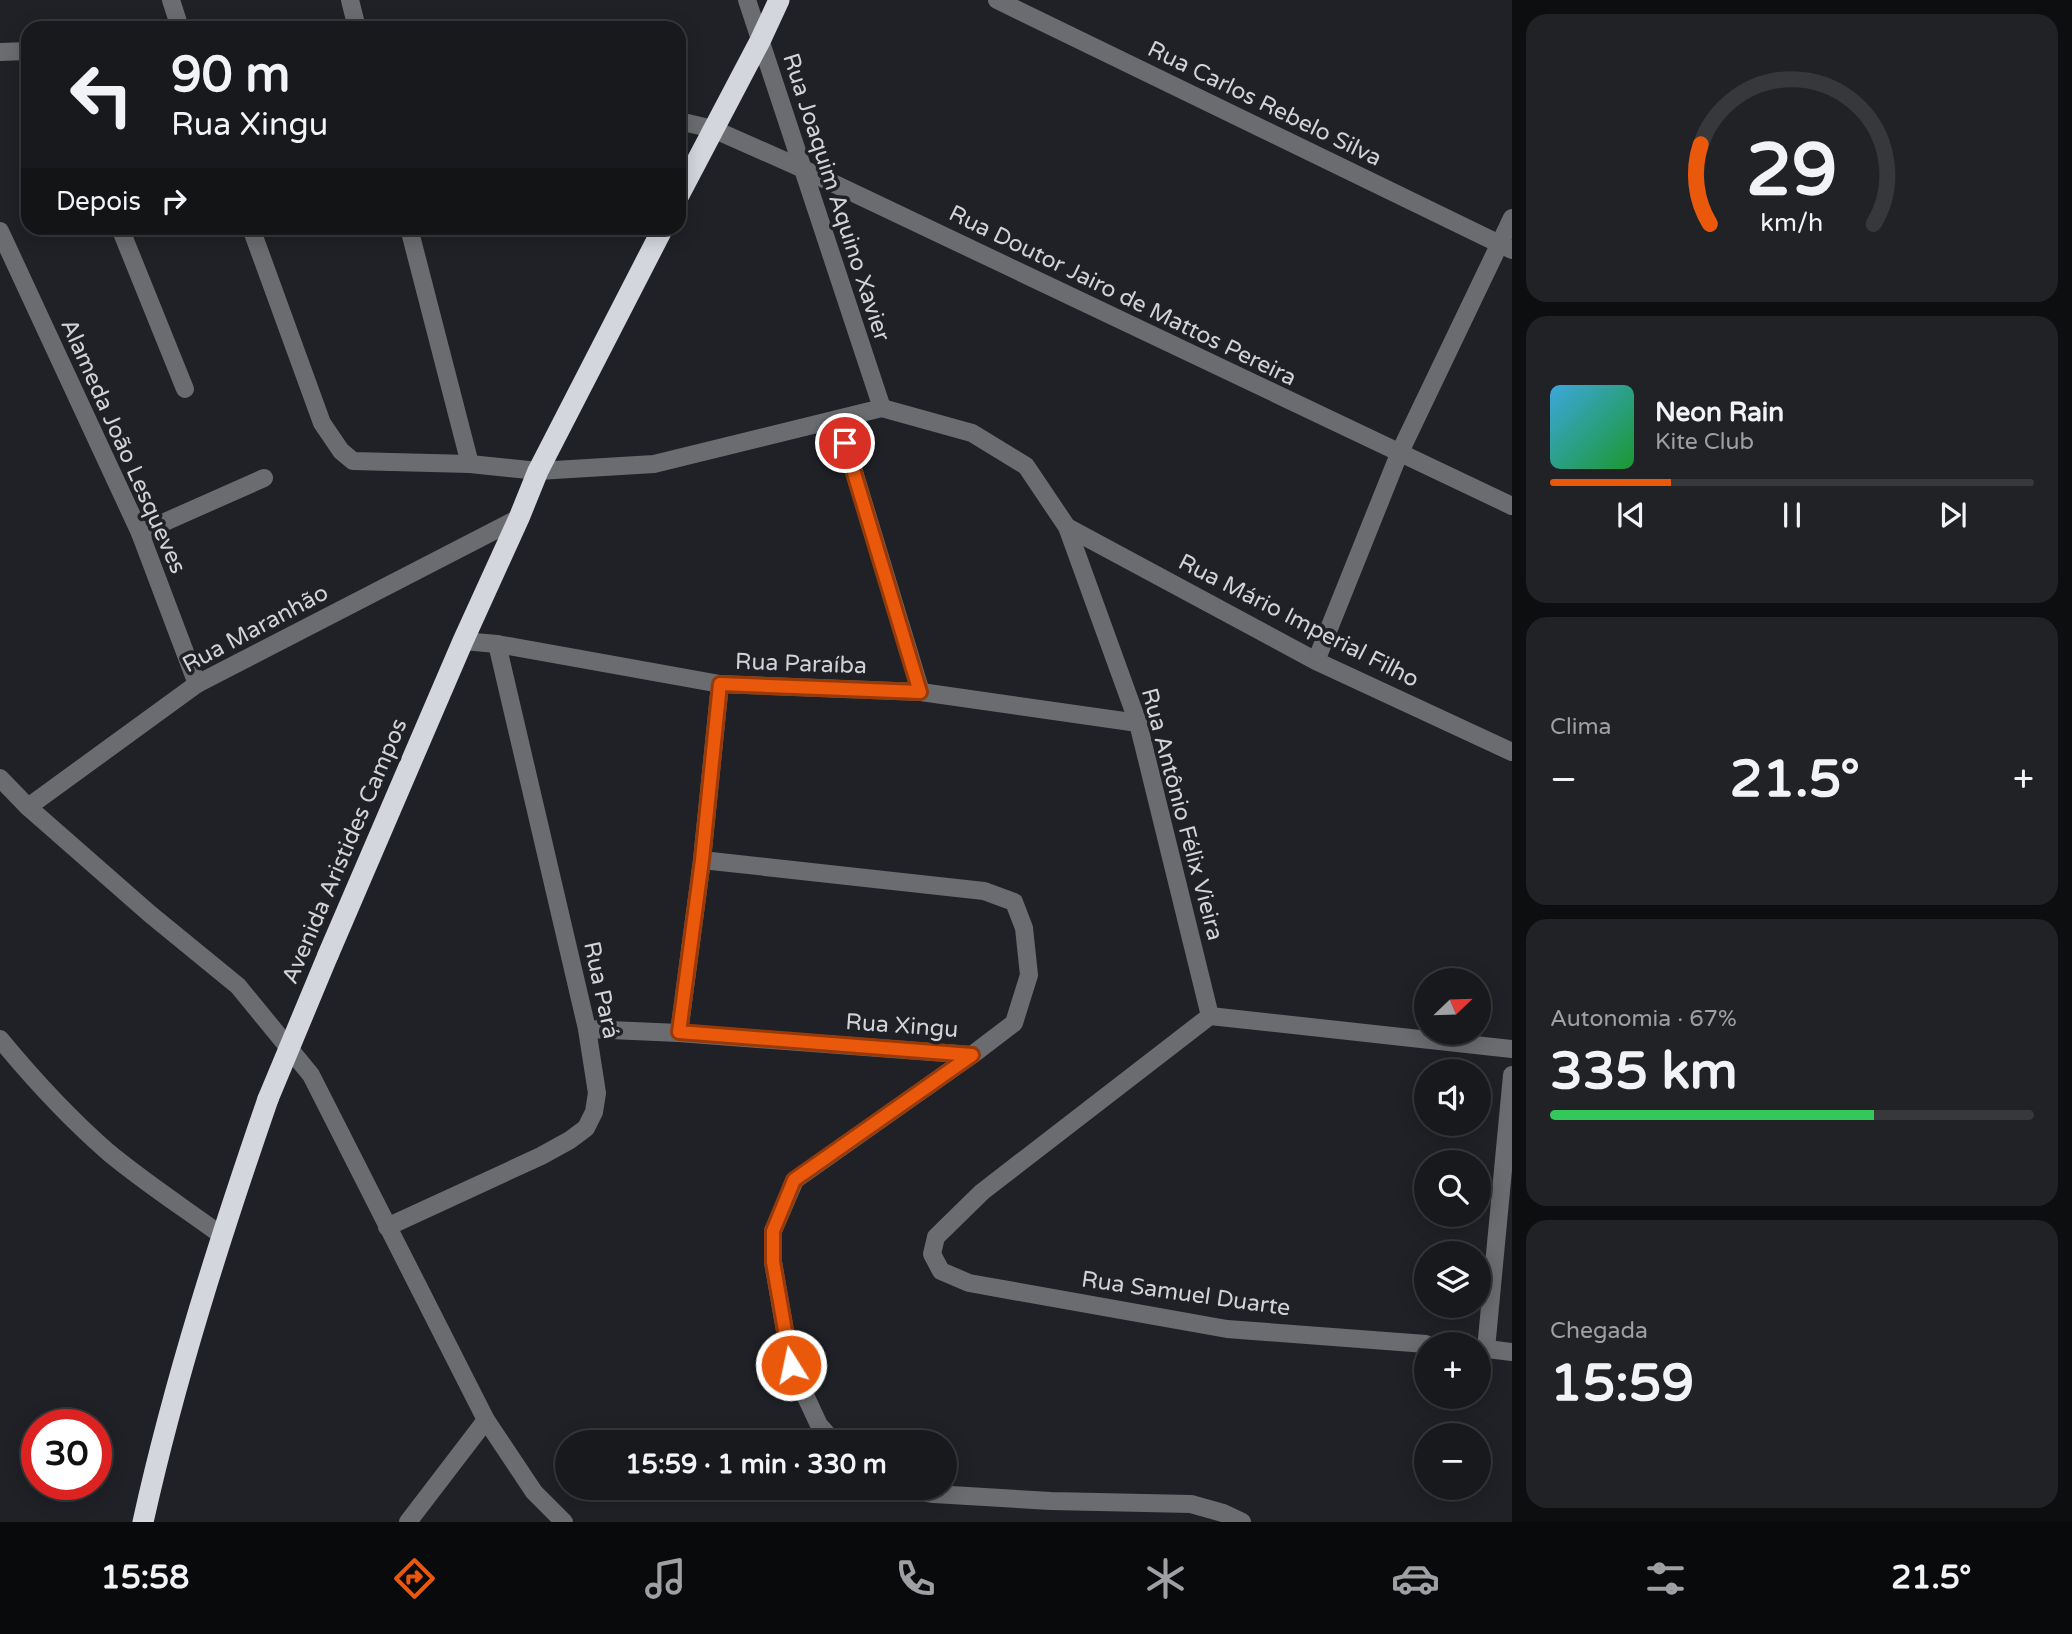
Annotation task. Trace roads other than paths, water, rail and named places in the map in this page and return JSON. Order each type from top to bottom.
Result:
[{"type":"highway","points":[[686,181],[779,0]]},
{"type":"highway","name":"Avenida Aristides Campos","points":[[143,1522],[161,1439],[221,1235],[268,1099],[538,471],[659,235]]},
{"type":"street","points":[[171,0],[178,21]]},
{"type":"street","points":[[350,0],[355,21]]},
{"type":"street","name":"Rua Joaquim Aquino Xavier","points":[[747,0],[882,408]]},
{"type":"street","name":"Rua Carlos Rebelo Silva","points":[[997,0],[1506,247]]},
{"type":"street","points":[[0,52],[21,51]]},
{"type":"street","name":"Rua Doutor Jairo de Mattos Pereira","points":[[686,122],[713,128],[802,168],[1512,506]]},
{"type":"street","points":[[1317,661],[1399,454],[1506,247],[1512,218]]},
{"type":"street","name":"Alameda João Lesqueves","points":[[0,231],[140,533],[197,684]]},
{"type":"street","points":[[123,235],[185,389]]},
{"type":"street","points":[[254,235],[322,423],[341,451],[353,461],[470,464],[538,471],[654,464],[882,408]]},
{"type":"street","points":[[411,235],[470,464]]},
{"type":"street","name":"Rua Antônio Félix Vieira","points":[[882,408],[972,433],[1026,466],[1066,527],[1138,723],[1210,1016]]},
{"type":"street","points":[[838,419],[920,692]]},
{"type":"street","points":[[140,533],[264,478]]},
{"type":"street","name":"Rua Maranhão","points":[[28,807],[197,684],[519,518]]},
{"type":"street","name":"Rua Mário Imperial Filho","points":[[1066,527],[1317,661],[1512,752]]},
{"type":"street","name":"Rua Paraíba","points":[[463,641],[497,644],[720,684],[920,692],[1138,723]]},
{"type":"street","name":"Rua Pará","points":[[387,1227],[570,1140],[586,1128],[594,1112],[597,1093],[587,1029],[497,644]]},
{"type":"street","points":[[679,1032],[702,860],[720,684]]},
{"type":"street","points":[[0,778],[28,807],[150,914],[238,986],[311,1075],[486,1420],[534,1492],[564,1522]]},
{"type":"street","name":"Rua Xingu","points":[[587,1029],[679,1032],[972,1055],[1014,1023],[1028,975],[1024,928],[1014,902],[984,891],[939,884],[702,860]]},
{"type":"street","points":[[1210,1016],[1512,1049]]},
{"type":"street","name":"Rua Samuel Duarte","points":[[1210,1016],[982,1192],[936,1237],[932,1254],[941,1271],[969,1283],[1227,1329],[1414,1344]]},
{"type":"street","points":[[0,1039],[37,1082],[109,1152],[221,1235]]},
{"type":"street","points":[[823,1430],[791,1365],[773,1262],[773,1231],[794,1180],[972,1055]]},
{"type":"street","points":[[1484,1332],[1512,1075]]},
{"type":"street","points":[[1491,1350],[1512,1352]]},
{"type":"street","points":[[408,1522],[486,1420]]},
{"type":"street","points":[[957,1496],[1191,1504],[1223,1513],[1242,1522]]}]
